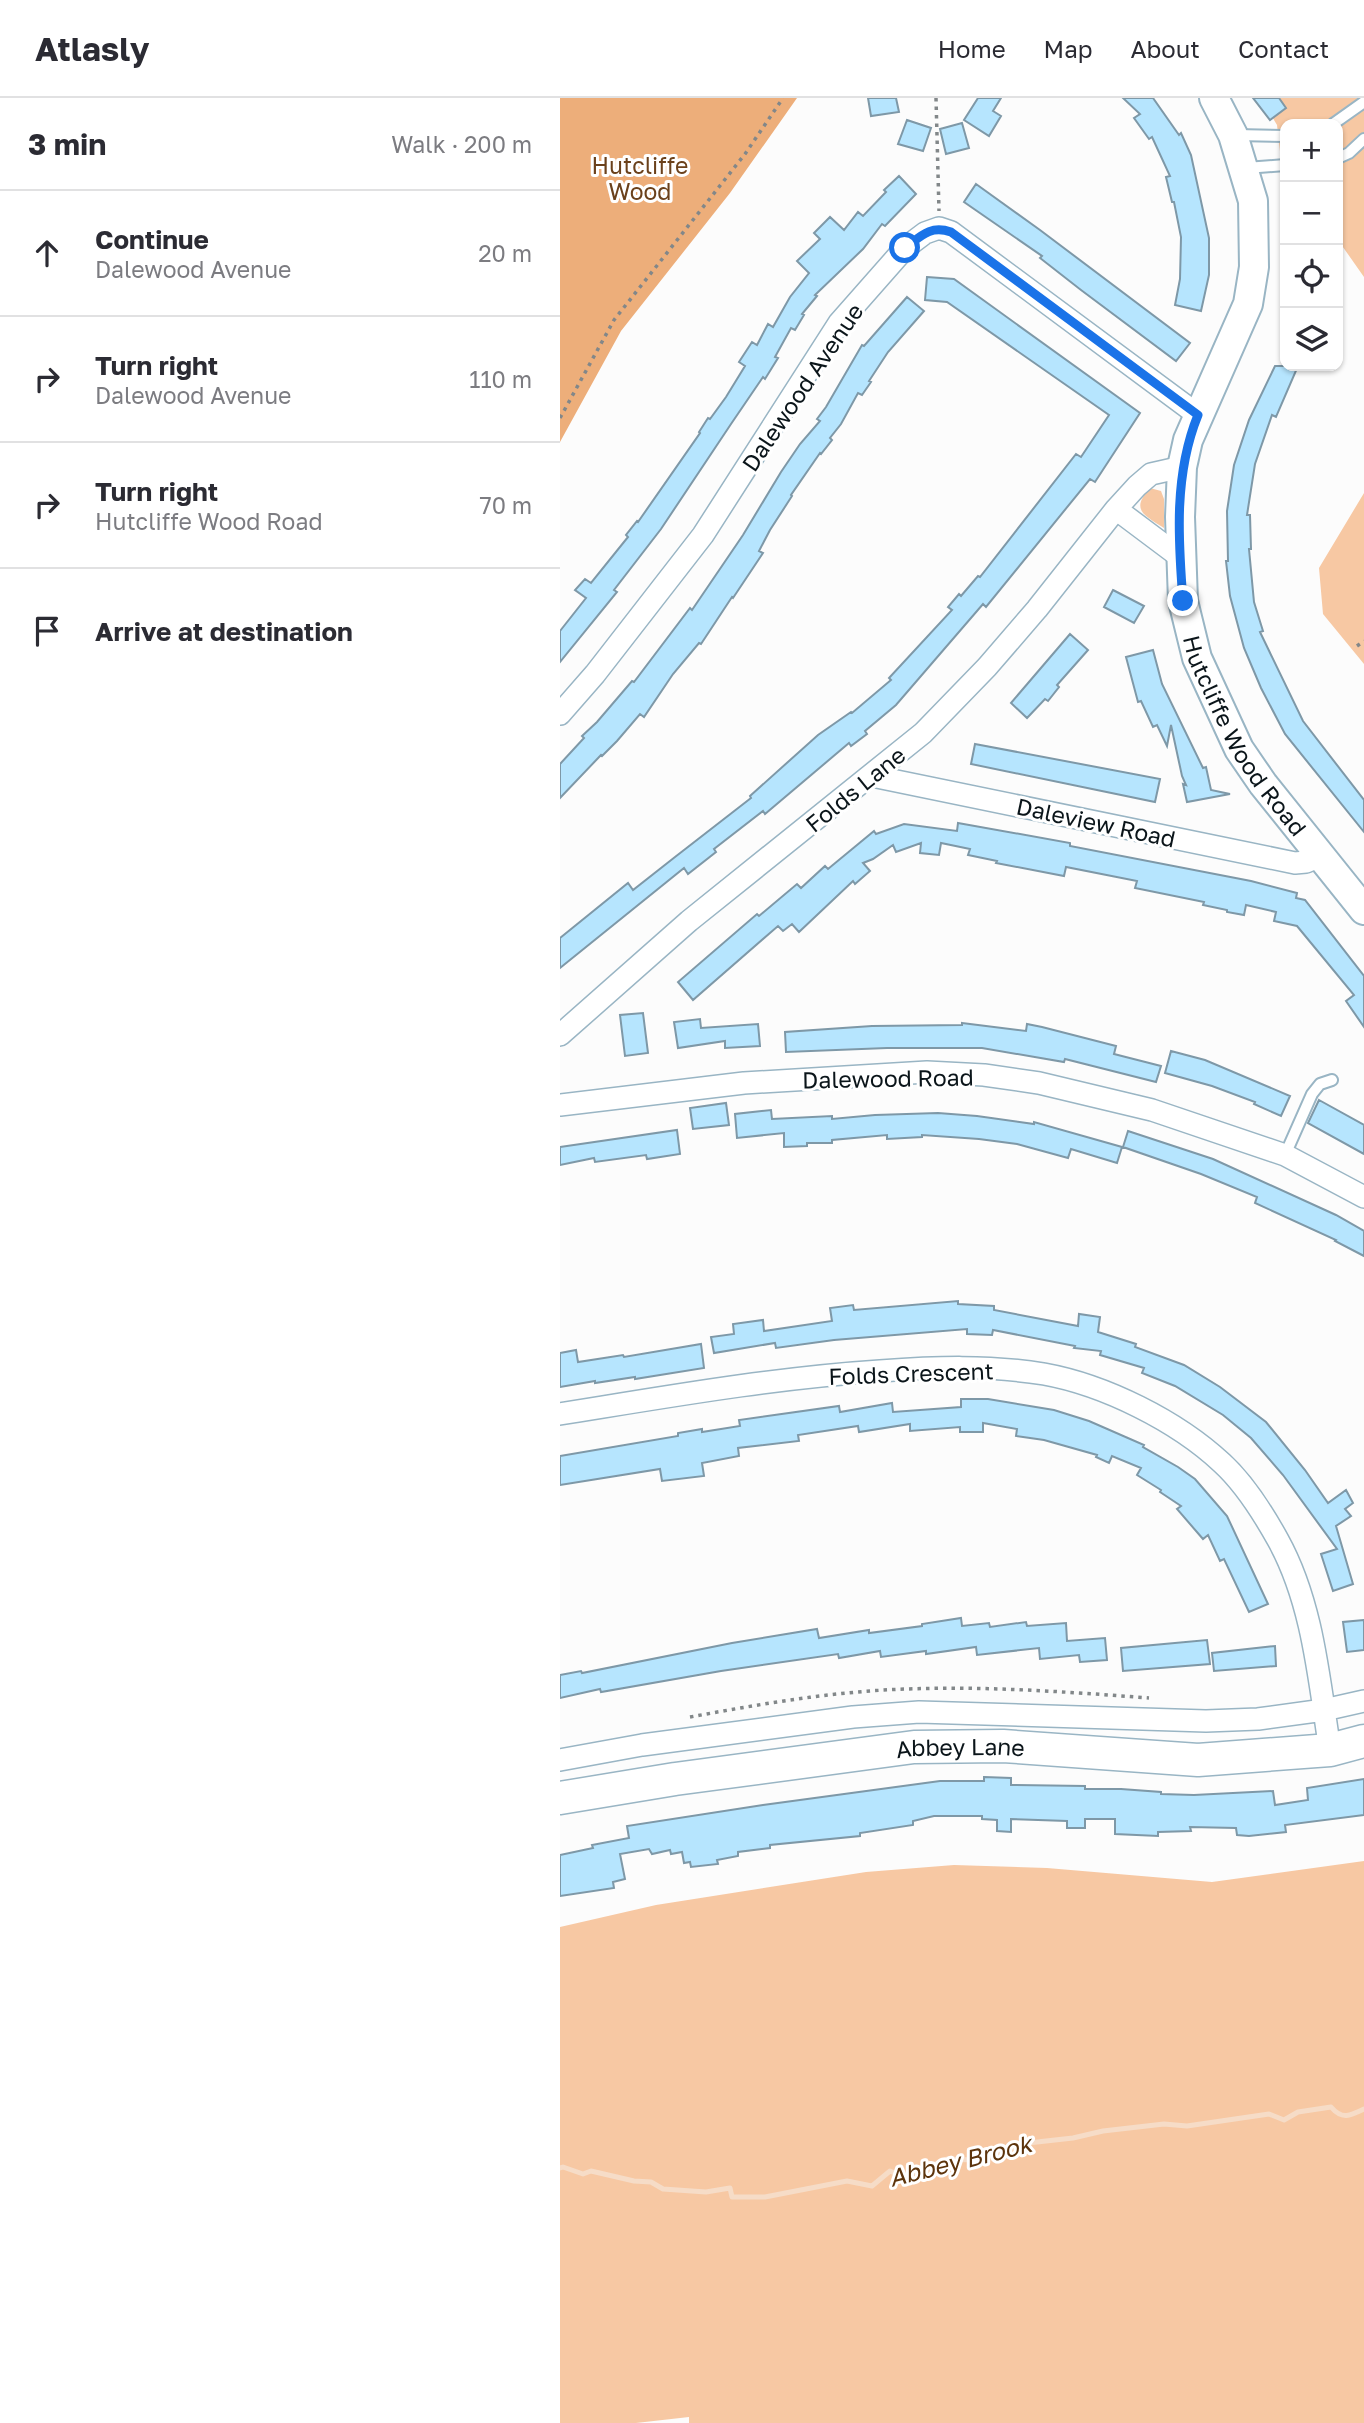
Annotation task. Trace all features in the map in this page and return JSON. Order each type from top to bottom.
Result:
[{"type":"main road","name":"Abbey Lane","points":[[560,1798],[688,1777],[914,1747],[1003,1746],[1198,1760],[1330,1750],[1364,1741]]},
{"type":"street","name":"Hutcliffe Wood Road","points":[[1214,98],[1233,135],[1253,201],[1254,267],[1248,304],[1198,415],[1188,440],[1182,467],[1180,557],[1183,601],[1194,646],[1239,749],[1263,784],[1364,910]]},
{"type":"street","points":[[939,228],[951,232],[1198,415]]},
{"type":"street","name":"Dalewood Avenue","points":[[560,714],[595,674],[703,535],[839,323],[905,248],[925,233],[939,228]]},
{"type":"street","name":"Folds Lane","points":[[560,1035],[689,921],[923,733],[987,667],[1037,609],[1116,509],[1152,474],[1182,467]]},
{"type":"street","points":[[1116,509],[1180,557]]},
{"type":"street","name":"Daleview Road","points":[[872,776],[1295,863],[1320,856]]},
{"type":"street","name":"Dalewood Road","points":[[560,1105],[651,1093],[793,1080],[927,1072],[984,1076],[1039,1083],[1152,1110],[1285,1155],[1364,1197]]},
{"type":"street","name":"Folds Crescent","points":[[560,1415],[741,1385],[844,1373],[944,1367],[996,1368],[1047,1375],[1098,1390],[1142,1408],[1188,1436],[1223,1464],[1253,1498],[1279,1541],[1299,1586],[1330,1750]]},
{"type":"street","name":"Abbey Lane","points":[[560,1760],[642,1745],[853,1717],[905,1713],[1206,1721],[1258,1719],[1324,1710],[1364,1701]]},
{"type":"lane","points":[[1340,119],[1364,102]]},
{"type":"lane","points":[[1233,135],[1280,136]]},
{"type":"lane","points":[[1343,156],[1364,139]]},
{"type":"lane","points":[[1245,168],[1280,165]]},
{"type":"lane","points":[[1285,1155],[1312,1094],[1320,1084],[1332,1080]]},
{"type":"path","points":[[560,418],[614,320],[744,154],[783,98]]},
{"type":"path","points":[[936,98],[939,228]]},
{"type":"path","points":[[1357,646],[1364,641]]},
{"type":"shaded area","points":[[1261,98],[1364,98],[1364,277],[1343,247],[1343,119],[1280,119],[1280,151],[1277,125]]},
{"type":"shaded area","points":[[1150,488],[1161,491],[1164,499],[1164,528],[1140,507]]},
{"type":"shaded area","points":[[1364,493],[1364,664],[1323,614],[1319,568]]},
{"type":"shaded area","points":[[1364,1861],[1364,2423],[689,2423],[689,2417],[636,2423],[560,2423],[560,1927],[656,1905],[866,1872],[954,1865],[1047,1868],[1212,1882]]},
{"type":"green space","name":"Hutcliffe Wood","points":[[560,98],[797,98],[730,193],[621,331],[560,442]]},
{"type":"building","points":[[868,98],[896,98],[899,112],[871,116]]},
{"type":"building","points":[[978,98],[1001,98],[993,111],[1001,116],[989,136],[964,120]]},
{"type":"building","points":[[1123,98],[1153,98],[1179,135],[1181,133],[1191,155],[1209,238],[1209,275],[1201,311],[1175,305],[1180,279],[1181,237],[1166,177],[1170,176],[1152,137],[1149,139],[1134,118],[1140,114]]},
{"type":"building","points":[[1253,98],[1279,98],[1286,108],[1270,120]]},
{"type":"building","points":[[907,120],[931,128],[923,151],[898,144]]},
{"type":"building","points":[[962,123],[969,148],[946,154],[940,129]]},
{"type":"building","points":[[899,176],[916,194],[885,226],[882,224],[863,249],[815,295],[817,296],[802,314],[804,315],[795,330],[791,328],[765,379],[763,377],[661,529],[614,590],[617,592],[560,662],[560,631],[586,598],[575,590],[585,579],[591,583],[628,537],[626,535],[638,522],[708,418],[710,419],[726,397],[745,366],[739,362],[752,342],[757,345],[768,324],[773,327],[790,297],[809,273],[797,261],[820,239],[814,233],[830,217],[844,230],[858,212],[863,216]]},
{"type":"building","points":[[976,184],[1190,343],[1176,361],[1040,258],[1042,256],[964,202]]},
{"type":"building","points":[[927,277],[954,279],[1140,413],[1095,482],[1090,479],[986,607],[983,604],[896,705],[865,731],[867,734],[851,746],[849,743],[765,814],[763,811],[714,849],[716,852],[688,874],[684,868],[560,968],[560,938],[628,883],[633,890],[751,798],[750,796],[818,735],[852,713],[891,680],[889,678],[952,610],[948,607],[959,594],[961,596],[978,576],[980,577],[1076,454],[1081,457],[1109,415],[947,302],[925,300]]},
{"type":"building","points":[[907,297],[924,311],[888,352],[862,395],[858,393],[830,438],[832,440],[791,495],[759,551],[763,553],[733,598],[701,644],[699,643],[673,674],[644,717],[640,714],[560,798],[560,764],[584,738],[582,736],[632,681],[634,682],[690,608],[692,610],[743,535],[781,472],[820,421],[817,419],[862,345],[864,346]]},
{"type":"building","points":[[1275,366],[1280,366],[1280,371],[1296,371],[1276,417],[1272,415],[1255,464],[1247,515],[1250,515],[1249,549],[1254,602],[1263,631],[1260,632],[1303,721],[1364,800],[1364,832],[1285,734],[1244,648],[1230,596],[1226,561],[1227,511],[1234,465],[1249,420]]},
{"type":"building","points":[[1113,590],[1144,606],[1134,623],[1104,607]]},
{"type":"building","points":[[1070,634],[1088,650],[1057,685],[1059,687],[1048,701],[1045,699],[1027,718],[1011,703]]},
{"type":"building","points":[[1153,650],[1162,684],[1203,768],[1206,767],[1211,790],[1230,794],[1187,802],[1183,784],[1186,785],[1171,725],[1167,746],[1157,725],[1153,727],[1141,701],[1138,702],[1126,657]]},
{"type":"building","points":[[975,744],[1160,779],[1155,802],[971,764]]},
{"type":"building","points":[[958,823],[1070,843],[1070,846],[1251,881],[1297,893],[1296,898],[1305,900],[1364,976],[1364,1027],[1346,1001],[1354,995],[1297,926],[1274,921],[1276,912],[1246,905],[1244,915],[1227,912],[1203,905],[1204,902],[1135,888],[1137,881],[1066,867],[1064,876],[996,863],[997,861],[968,855],[970,849],[941,843],[939,855],[920,853],[921,843],[896,852],[893,845],[863,863],[870,871],[855,884],[853,881],[799,932],[792,924],[783,931],[778,926],[693,1000],[678,982],[757,914],[759,916],[797,884],[801,888],[825,866],[828,869],[874,831],[876,834],[904,824],[957,831]]},
{"type":"building","points":[[643,1013],[648,1053],[625,1056],[620,1015]]},
{"type":"building","points":[[700,1019],[701,1028],[758,1024],[760,1046],[725,1048],[725,1041],[678,1048],[674,1022]]},
{"type":"building","points":[[962,1023],[1026,1031],[1027,1024],[1042,1027],[1116,1046],[1114,1054],[1161,1066],[1156,1082],[1065,1059],[1064,1062],[982,1048],[786,1052],[785,1032]]},
{"type":"building","points":[[1171,1051],[1205,1060],[1290,1096],[1281,1116],[1254,1104],[1255,1102],[1212,1086],[1165,1073]]},
{"type":"building","points":[[1319,1100],[1364,1125],[1364,1154],[1308,1123]]},
{"type":"building","points":[[726,1103],[729,1125],[693,1129],[690,1108]]},
{"type":"building","points":[[771,1110],[772,1119],[832,1116],[832,1119],[938,1113],[1034,1122],[1122,1147],[1117,1163],[1071,1149],[1068,1158],[1017,1144],[922,1135],[887,1139],[887,1135],[784,1147],[784,1133],[737,1138],[735,1114]]},
{"type":"building","points":[[677,1130],[680,1154],[647,1159],[646,1155],[595,1162],[594,1158],[560,1165],[560,1147]]},
{"type":"building","points":[[1128,1131],[1213,1159],[1336,1215],[1364,1231],[1364,1256],[1336,1240],[1255,1203],[1257,1197],[1123,1147]]},
{"type":"building","points":[[958,1301],[958,1304],[994,1306],[994,1310],[1078,1326],[1079,1314],[1100,1317],[1098,1332],[1136,1344],[1135,1347],[1184,1365],[1220,1387],[1266,1422],[1328,1503],[1346,1490],[1353,1503],[1345,1509],[1351,1516],[1336,1526],[1353,1584],[1333,1591],[1321,1554],[1337,1549],[1283,1475],[1251,1438],[1223,1415],[1175,1386],[1142,1373],[1144,1368],[1100,1355],[1101,1351],[1074,1348],[1075,1346],[993,1330],[992,1335],[967,1334],[967,1329],[834,1340],[776,1348],[775,1343],[714,1353],[711,1337],[734,1334],[733,1324],[763,1320],[764,1331],[832,1321],[830,1308],[853,1305],[854,1310]]},
{"type":"building","points":[[701,1344],[704,1368],[560,1387],[560,1353],[576,1350],[578,1362]]},
{"type":"building","points":[[961,1399],[988,1399],[1054,1410],[1089,1421],[1144,1445],[1143,1447],[1178,1467],[1195,1479],[1227,1516],[1268,1604],[1249,1612],[1224,1559],[1220,1561],[1208,1535],[1203,1539],[1177,1509],[1181,1506],[1137,1475],[1141,1468],[1112,1456],[1109,1463],[1096,1457],[1097,1455],[1044,1440],[1016,1436],[1017,1429],[983,1423],[983,1432],[960,1432],[960,1427],[910,1431],[910,1424],[859,1432],[858,1426],[798,1435],[799,1441],[738,1448],[739,1456],[702,1463],[704,1476],[662,1481],[660,1469],[560,1485],[560,1456],[678,1436],[678,1433],[702,1429],[702,1432],[740,1426],[739,1420],[839,1406],[840,1412],[892,1403],[893,1412],[961,1407]]},
{"type":"building","points":[[961,1618],[962,1626],[989,1623],[990,1627],[1026,1622],[1027,1626],[1066,1623],[1067,1641],[1105,1638],[1107,1660],[1080,1662],[1079,1655],[1040,1659],[1039,1648],[977,1655],[976,1647],[881,1657],[880,1651],[839,1658],[838,1654],[721,1671],[601,1692],[600,1689],[560,1698],[560,1675],[817,1629],[819,1638],[869,1630],[869,1633],[922,1626]]},
{"type":"building","points":[[1364,1620],[1364,1650],[1347,1652],[1343,1622]]},
{"type":"building","points":[[1207,1640],[1210,1664],[1123,1671],[1121,1648]]},
{"type":"building","points":[[1275,1646],[1276,1666],[1214,1671],[1212,1653]]},
{"type":"building","points":[[984,1777],[1011,1778],[1011,1785],[1085,1786],[1085,1789],[1121,1789],[1161,1794],[1273,1791],[1275,1805],[1308,1800],[1307,1788],[1364,1779],[1364,1815],[1285,1825],[1286,1832],[1249,1836],[1237,1835],[1236,1828],[1190,1827],[1191,1831],[1158,1832],[1158,1836],[1115,1834],[1115,1819],[1085,1819],[1085,1828],[1067,1828],[1067,1821],[1011,1819],[1011,1832],[997,1831],[997,1820],[982,1819],[982,1816],[934,1816],[913,1821],[913,1825],[860,1833],[860,1836],[770,1845],[770,1848],[738,1852],[738,1856],[717,1860],[718,1864],[691,1867],[690,1862],[684,1863],[682,1852],[671,1854],[670,1850],[652,1854],[649,1849],[620,1854],[625,1879],[613,1882],[614,1888],[560,1896],[560,1855],[629,1838],[627,1826],[940,1781],[984,1781]]},
{"type":"waterway","name":"Abbey Brook","points":[[560,2168],[583,2174],[591,2171],[651,2182],[663,2189],[706,2192],[730,2188],[732,2197],[765,2197],[847,2181],[872,2186],[890,2171],[904,2177],[947,2159],[974,2160],[1028,2143],[1073,2138],[1103,2131],[1164,2124],[1187,2126],[1269,2114],[1284,2120],[1298,2112],[1331,2107],[1346,2116],[1364,2109]]},
{"type":"route","points":[[905,248],[925,233],[939,228],[951,232],[1198,415],[1188,440],[1182,467],[1180,557],[1183,601]]}]
